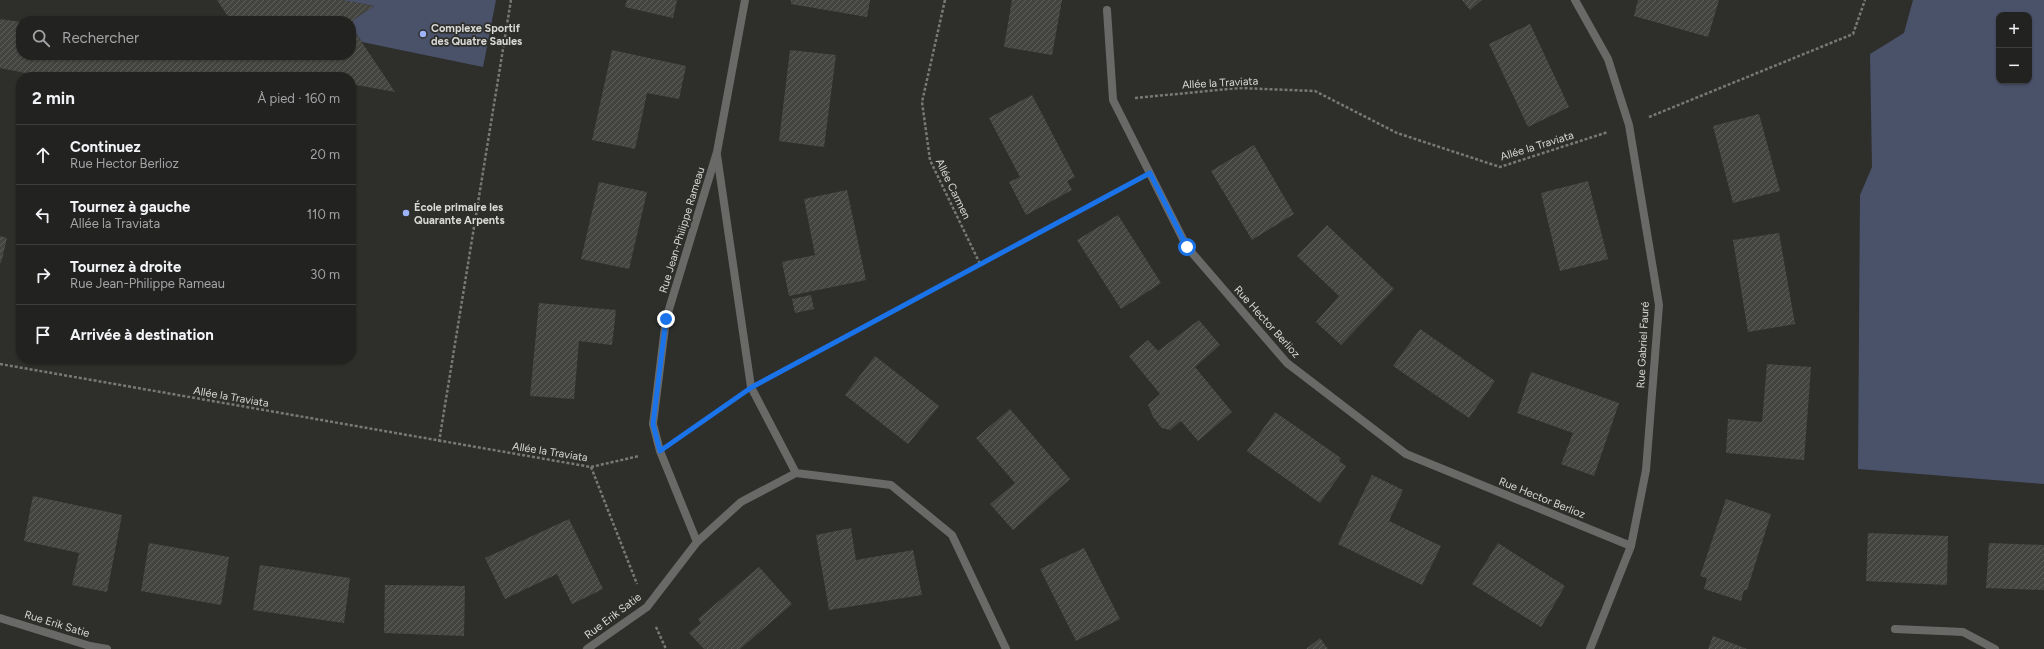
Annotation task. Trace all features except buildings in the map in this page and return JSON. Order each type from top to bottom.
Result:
[{"type":"street","name":"Rue Jean-Philippe Rameau","points":[[697,542],[660,451],[653,424],[666,319],[717,152],[745,0]]},
{"type":"street","name":"Rue Gabriel Fauré","points":[[1574,0],[1608,59],[1629,125],[1658,305],[1646,470],[1631,546],[1590,649]]},
{"type":"street","name":"Rue Hector Berlioz","points":[[1107,10],[1113,100],[1187,247],[1287,363],[1406,454],[1631,546]]},
{"type":"street","name":"Rue Jean-Philippe Rameau","points":[[717,152],[752,387],[796,473]]},
{"type":"street","points":[[697,542],[741,502],[796,473],[892,485],[952,535],[1006,649]]},
{"type":"street","name":"Rue Erik Satie","points":[[587,649],[647,607],[697,542]]},
{"type":"street","name":"Rue Erik Satie","points":[[0,618],[90,646],[107,649]]},
{"type":"street","points":[[1895,629],[1963,632],[1995,649]]},
{"type":"path","points":[[439,442],[511,0]]},
{"type":"path","name":"Allée Carmen","points":[[945,0],[922,102],[930,160],[980,264]]},
{"type":"path","name":"Allée la Traviata","points":[[1113,100],[1239,88],[1315,91],[1397,133],[1500,167],[1629,125],[1853,34],[1865,0]]},
{"type":"path","name":"Allée la Traviata","points":[[0,364],[439,442],[591,467],[660,451],[752,387],[1150,173]]},
{"type":"path","points":[[591,467],[647,607],[666,649]]},
{"type":"shaded area","name":"Complexe Sportif des Quatre Saules","points":[[341,0],[496,0],[483,67],[362,42],[356,33],[356,18],[374,6]]},
{"type":"shaded area","points":[[1913,0],[2044,0],[2044,484],[1858,469],[1860,195],[1872,167],[1870,54],[1904,33]]},
{"type":"place","name":"Complexe Sportif des Quatre Saules","points":[[423,34]]},
{"type":"place","name":"École primaire les Quarante Arpents","points":[[406,213]]},
{"type":"route","points":[[666,319],[653,424],[660,451],[752,387],[1150,173],[1187,247]]}]
